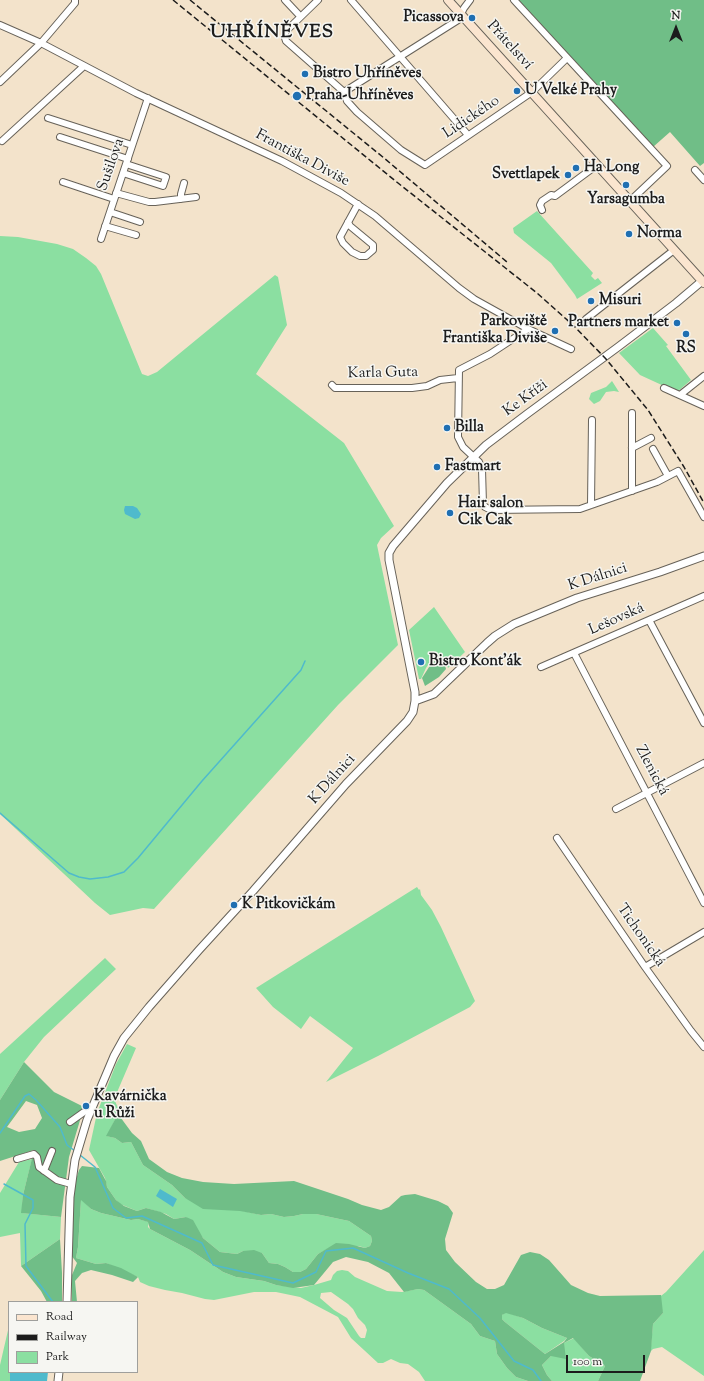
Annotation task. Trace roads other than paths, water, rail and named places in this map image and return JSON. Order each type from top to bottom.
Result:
[{"type":"main road","name":"Přátelství","points":[[448,0],[703,282]]},
{"type":"street","points":[[0,82],[41,43],[76,3],[75,0]]},
{"type":"street","points":[[285,0],[300,16]]},
{"type":"street","points":[[318,0],[285,32],[285,38],[289,44],[344,92],[458,20],[470,0]]},
{"type":"street","points":[[351,0],[468,135]]},
{"type":"street","points":[[514,0],[667,166],[630,201]]},
{"type":"street","name":"Františka Diviše","points":[[0,25],[41,43],[148,98],[282,161],[358,204],[375,216],[459,288],[528,329],[571,349]]},
{"type":"street","name":"Lidického","points":[[344,92],[347,100],[357,112],[401,150],[425,165],[532,92],[567,58]]},
{"type":"street","points":[[2,141],[84,66]]},
{"type":"street","name":"Sušilova","points":[[101,239],[148,98]]},
{"type":"street","points":[[48,118],[132,145]]},
{"type":"street","points":[[60,137],[127,161],[166,177],[163,186],[123,173]]},
{"type":"street","points":[[542,210],[540,205],[542,201],[551,195],[555,196],[597,165]]},
{"type":"street","points":[[695,170],[704,180]]},
{"type":"street","points":[[63,182],[115,196],[149,202],[196,197]]},
{"type":"street","points":[[181,199],[184,183]]},
{"type":"street","points":[[348,222],[350,226],[373,245],[373,250],[366,256],[360,256],[352,252],[343,243],[340,237],[348,222],[358,204]]},
{"type":"street","points":[[110,212],[140,222]]},
{"type":"street","points":[[105,226],[136,235]]},
{"type":"street","points":[[586,319],[674,250]]},
{"type":"street","name":"Ke Kříži","points":[[415,701],[415,692],[390,565],[389,553],[392,546],[430,502],[473,457],[509,427],[703,282]]},
{"type":"street","points":[[528,329],[490,354],[459,370],[458,437],[463,447],[479,462],[482,469],[483,504],[485,507],[491,510],[580,509],[657,482],[678,471],[704,517]]},
{"type":"street","points":[[680,395],[704,376]]},
{"type":"street","name":"Karla Guta","points":[[332,385],[335,388],[412,388],[426,386],[440,380],[458,378]]},
{"type":"street","points":[[664,388],[704,406]]},
{"type":"street","points":[[632,413],[632,491]]},
{"type":"street","points":[[591,506],[592,420]]},
{"type":"street","points":[[632,448],[651,438]]},
{"type":"street","points":[[653,449],[668,476]]},
{"type":"street","name":"K Dálnici","points":[[67,1301],[69,1214],[71,1184],[75,1160],[90,1112],[114,1056],[129,1031],[346,784],[407,721],[413,712],[415,701],[425,699],[434,694],[495,636],[514,624],[577,598],[672,568],[704,556]]},
{"type":"street","name":"Lešovská","points":[[540,667],[704,596]]},
{"type":"street","points":[[649,620],[704,723]]},
{"type":"street","name":"Zlenická","points":[[574,653],[648,792],[704,903]]},
{"type":"street","points":[[616,809],[704,763]]},
{"type":"street","name":"Tichonická","points":[[557,838],[645,967],[704,1047]]},
{"type":"street","points":[[645,967],[704,932]]},
{"type":"street","points":[[70,1122],[84,1112],[90,1112]]},
{"type":"street","points":[[44,1171],[52,1151]]},
{"type":"street","points":[[18,1159],[34,1154],[37,1157],[39,1167],[57,1180],[71,1184]]},
{"type":"water","points":[[125,506],[133,506],[137,508],[141,514],[139,518],[135,519],[125,514]]},
{"type":"water","points":[[160,1189],[177,1199],[173,1207],[156,1196]]},
{"type":"water","points":[[10,1373],[48,1373],[47,1381],[10,1381]]},
{"type":"waterway","points":[[0,813],[69,873],[90,879],[108,877],[124,872],[138,858],[202,781],[301,670],[305,661]]},
{"type":"waterway","points":[[0,1133],[25,1096],[29,1094],[60,1127],[67,1145],[75,1151]]},
{"type":"waterway","points":[[80,1155],[95,1167],[113,1208],[126,1218],[142,1216],[202,1243],[213,1265],[293,1283],[316,1272],[326,1251],[353,1248],[408,1273],[449,1289],[480,1318],[514,1361],[533,1370],[541,1381]]},
{"type":"waterway","points":[[4,1184],[33,1200],[33,1208],[25,1224],[26,1266],[52,1301]]},
{"type":"railway","points":[[173,0],[398,183],[537,293],[574,326],[606,359],[648,410],[684,467],[704,503]]},
{"type":"railway","points":[[190,0],[384,158],[507,262]]},
{"type":"place","name":"Picassova","points":[[472,18]]},
{"type":"place","name":"Bistro Uhříněves","points":[[305,74]]},
{"type":"place","name":"U Velké Prahy","points":[[517,91]]},
{"type":"place","name":"Praha-Uhříněves","points":[[297,96]]},
{"type":"place","name":"Ha Long","points":[[576,168]]},
{"type":"place","name":"Svettlapek","points":[[568,175]]},
{"type":"place","name":"Yarsagumba","points":[[626,185]]},
{"type":"place","name":"Norma","points":[[629,234]]},
{"type":"place","name":"Misuri","points":[[591,301]]},
{"type":"place","name":"Partners market","points":[[677,323]]},
{"type":"place","name":"Parkoviště Františka Diviše","points":[[555,331]]},
{"type":"place","name":"RS","points":[[686,334]]},
{"type":"place","name":"Billa","points":[[447,428]]},
{"type":"place","name":"Fastmart","points":[[437,467]]},
{"type":"place","name":"Hair salon Cik Cak","points":[[450,513]]},
{"type":"place","name":"Bistro Kont'ák","points":[[421,662]]},
{"type":"place","name":"K Pitkovičkám","points":[[234,905]]},
{"type":"place","name":"Kavárnička u Růži","points":[[86,1106]]},
{"type":"district","name":"UHŘÍNĚVES","points":[[272,34]]}]
